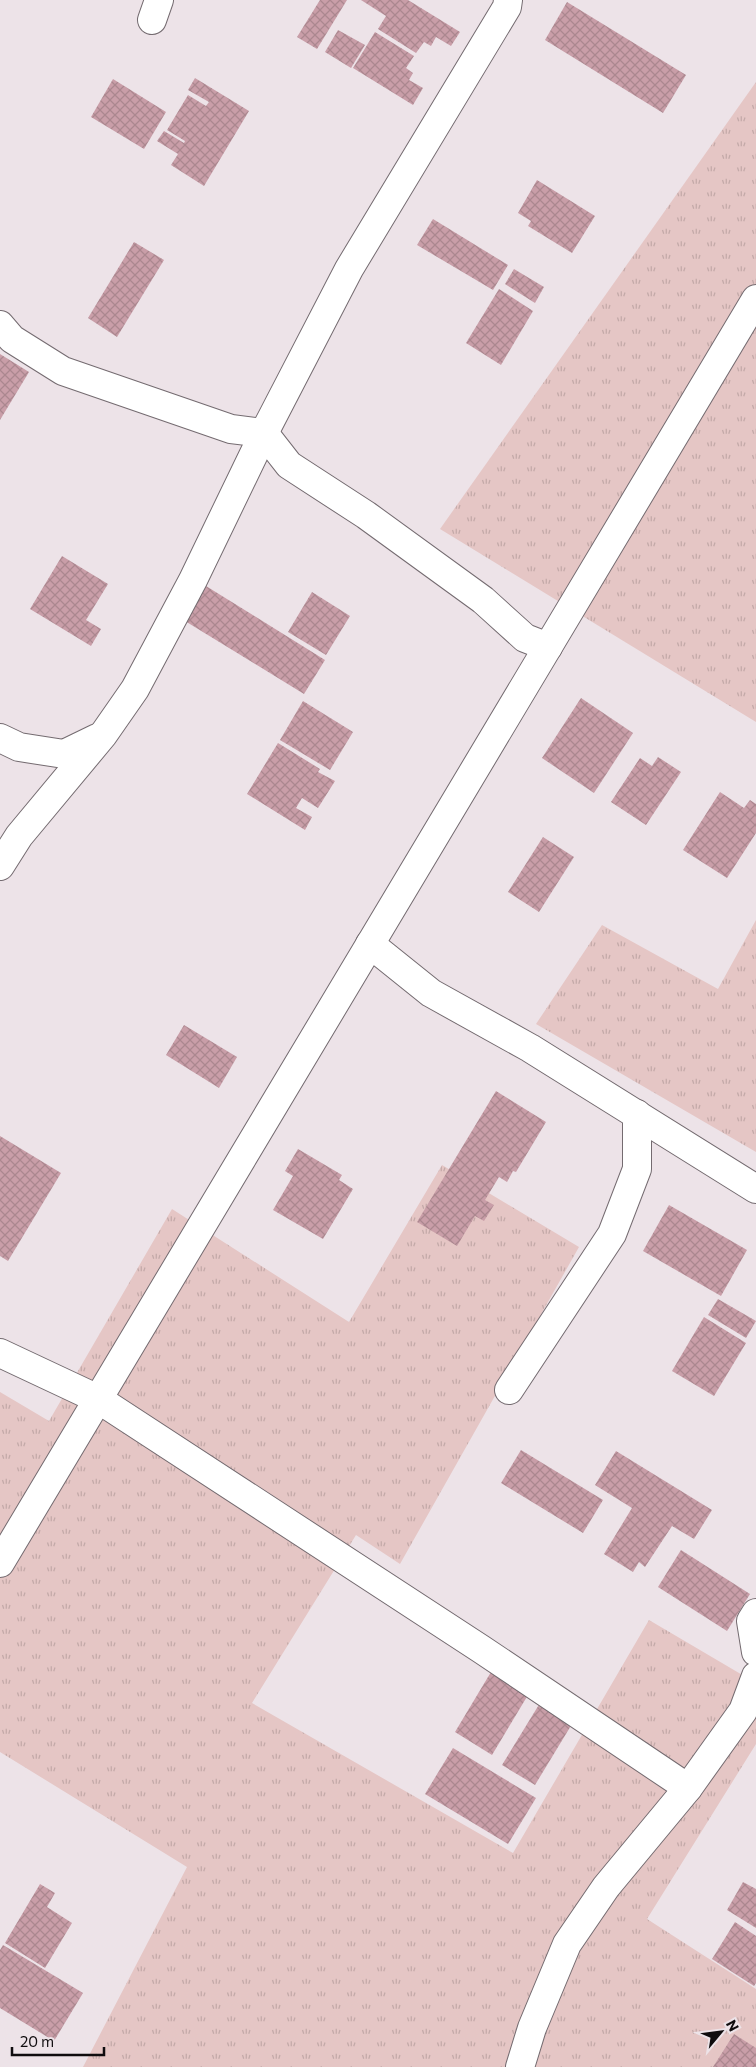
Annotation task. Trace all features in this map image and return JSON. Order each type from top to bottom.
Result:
[{"type":"street","points":[[0,866],[19,836],[103,735],[135,689],[192,580],[264,433],[350,269],[507,7],[508,0]]},
{"type":"street","points":[[0,1563],[756,299]]},
{"type":"street","points":[[0,325],[12,339],[63,370],[231,429],[264,433],[289,465],[366,515],[475,594],[525,638],[548,647]]},
{"type":"street","points":[[0,738],[18,747],[64,754],[103,735]]},
{"type":"street","points":[[370,944],[430,993],[530,1048],[756,1189]]},
{"type":"street","points":[[509,1390],[612,1234],[638,1169],[637,1114]]},
{"type":"street","points":[[0,1353],[98,1399],[481,1649],[688,1788]]},
{"type":"street","points":[[756,1613],[751,1621],[756,1652]]},
{"type":"street","points":[[520,2067],[532,2028],[567,1944],[606,1887],[688,1788],[743,1710],[756,1676]]},
{"type":"green space","points":[[756,82],[756,722],[440,529]]},
{"type":"green space","points":[[756,920],[756,1152],[536,1024],[602,925],[718,989]]},
{"type":"green space","points":[[442,1165],[579,1247],[400,1564],[356,1535],[252,1703],[513,1853],[649,1620],[756,1683],[756,1744],[647,1919],[756,1989],[756,2067],[83,2067],[187,1867],[0,1752],[0,1555],[8,1541],[0,1535],[0,1392],[49,1421],[172,1209],[349,1322]]},
{"type":"building","points":[[320,0],[347,0],[317,49],[297,37]]},
{"type":"building","points":[[361,0],[408,0],[460,32],[451,46],[436,37],[431,46],[424,42],[416,53],[378,29],[386,16]]},
{"type":"building","points":[[567,2],[686,75],[663,113],[545,40]]},
{"type":"building","points":[[338,30],[365,45],[351,68],[325,52]]},
{"type":"building","points":[[375,32],[414,56],[406,68],[413,73],[409,80],[423,88],[413,105],[353,68]]},
{"type":"building","points":[[195,78],[249,111],[204,186],[171,165],[178,154],[157,141],[164,131],[184,143],[185,141],[167,130],[188,95],[206,106],[209,102],[188,90]]},
{"type":"building","points":[[113,79],[166,112],[144,149],[91,117]]},
{"type":"building","points":[[537,180],[595,216],[572,253],[528,226],[531,221],[518,213]]},
{"type":"building","points":[[433,219],[508,265],[493,290],[417,245]]},
{"type":"building","points":[[134,242],[164,260],[117,337],[88,318]]},
{"type":"building","points":[[514,269],[544,287],[535,303],[505,284]]},
{"type":"building","points":[[499,289],[533,311],[501,365],[466,343]]},
{"type":"building","points":[[0,354],[29,372],[0,420]]},
{"type":"building","points":[[62,556],[108,584],[86,620],[101,629],[91,646],[30,609]]},
{"type":"building","points":[[206,586],[325,660],[304,694],[185,621]]},
{"type":"building","points":[[312,592],[350,616],[326,655],[288,632]]},
{"type":"building","points":[[581,698],[633,733],[594,793],[542,758]]},
{"type":"building","points":[[303,701],[353,732],[330,770],[280,740]]},
{"type":"building","points":[[278,743],[320,769],[318,772],[335,781],[318,808],[302,798],[296,808],[312,817],[305,830],[247,794]]},
{"type":"building","points":[[658,757],[681,772],[646,825],[611,802],[640,758],[652,766]]},
{"type":"building","points":[[720,792],[744,808],[750,800],[756,804],[756,833],[727,878],[683,850]]},
{"type":"building","points":[[543,837],[574,857],[539,912],[508,892]]},
{"type":"building","points":[[184,1025],[237,1057],[219,1088],[166,1055]]},
{"type":"building","points":[[496,1091],[546,1122],[516,1172],[513,1171],[507,1182],[499,1177],[485,1200],[494,1205],[484,1221],[475,1216],[457,1246],[417,1222]]},
{"type":"building","points":[[0,1136],[61,1173],[8,1261],[0,1256]]},
{"type":"building","points":[[298,1149],[342,1175],[339,1180],[353,1189],[323,1239],[273,1210],[293,1176],[285,1171]]},
{"type":"building","points":[[669,1205],[747,1250],[721,1296],[643,1251]]},
{"type":"building","points":[[718,1299],[756,1321],[746,1338],[708,1315]]},
{"type":"building","points":[[704,1317],[746,1343],[714,1396],[672,1371]]},
{"type":"building","points":[[521,1450],[603,1500],[583,1533],[501,1483]]},
{"type":"building","points":[[616,1451],[712,1510],[694,1539],[672,1526],[645,1567],[639,1562],[633,1572],[604,1554],[632,1508],[595,1485]]},
{"type":"building","points":[[681,1550],[750,1594],[727,1631],[658,1587]]},
{"type":"building","points":[[491,1672],[528,1695],[492,1755],[455,1732]]},
{"type":"building","points":[[540,1703],[572,1724],[535,1785],[502,1765]]},
{"type":"building","points":[[453,1748],[536,1798],[508,1844],[425,1794]]},
{"type":"building","points":[[743,1882],[756,1889],[756,1928],[727,1910]]},
{"type":"building","points":[[40,1884],[55,1893],[47,1907],[72,1923],[45,1968],[5,1943]]},
{"type":"building","points":[[735,1922],[756,1936],[756,1983],[754,1986],[712,1959]]},
{"type":"building","points":[[3,1945],[83,1993],[54,2041],[0,2008],[0,1950]]},
{"type":"building","points":[[734,2034],[756,2048],[756,2067],[713,2067]]}]
